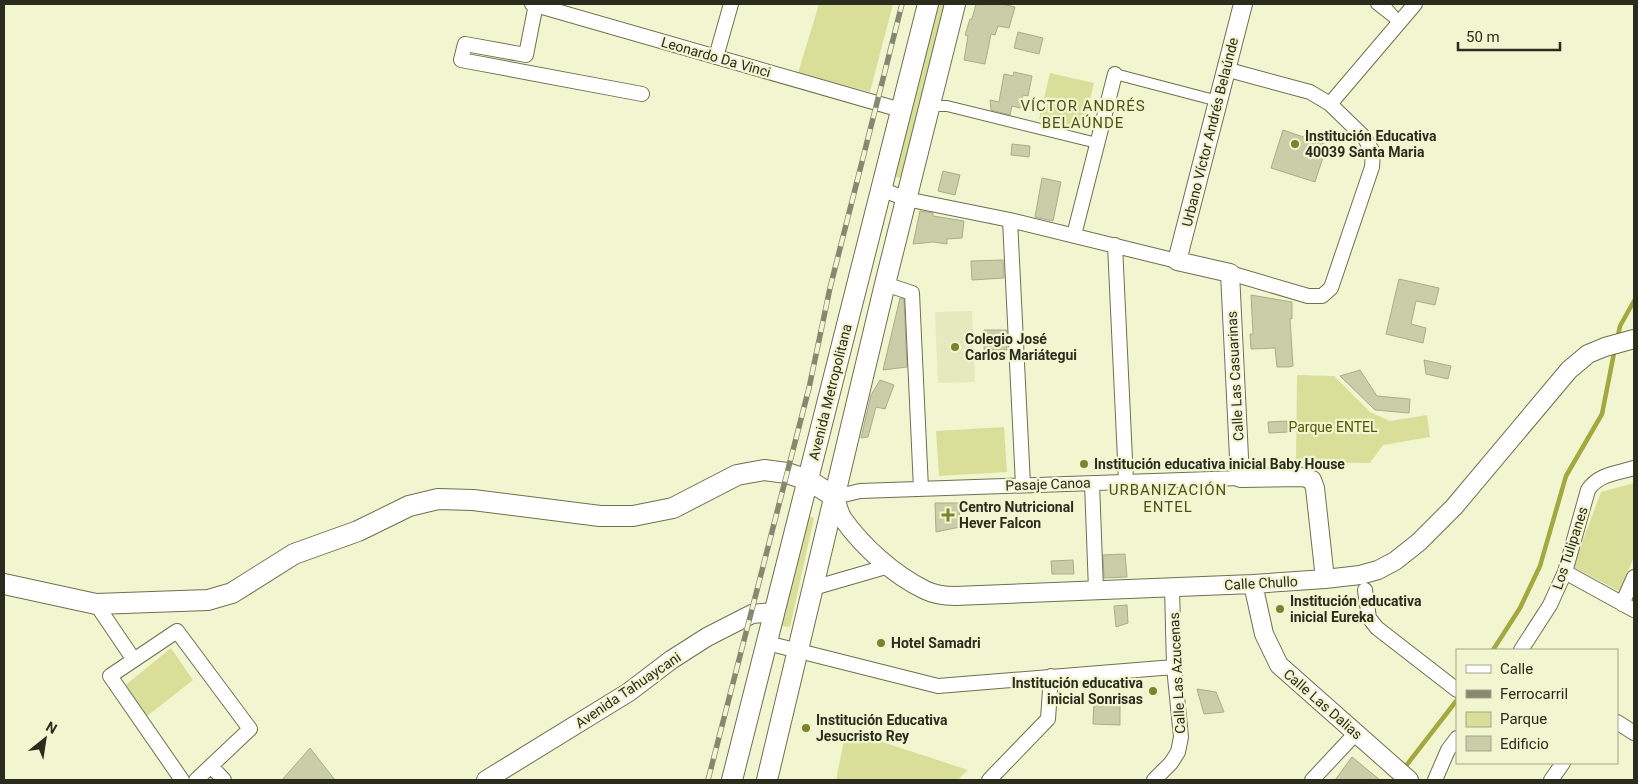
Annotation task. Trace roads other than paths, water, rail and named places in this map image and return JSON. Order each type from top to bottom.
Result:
[{"type":"main road","name":"Avenida Metropolitana","points":[[732,780],[928,4]]},
{"type":"main road","name":"Avenida Metropolitana","points":[[767,780],[885,284],[955,4]]},
{"type":"main road","points":[[4,584],[96,604],[208,600],[232,593],[294,554],[358,531],[409,506],[438,499],[473,500],[600,516],[633,516],[673,508],[738,475],[764,470],[786,473],[808,480],[835,497]]},
{"type":"street","points":[[535,4],[526,55],[465,44],[461,60],[642,94]]},
{"type":"street","name":"Leonardo Da Vinci","points":[[535,4],[901,110]]},
{"type":"street","points":[[716,57],[731,4]]},
{"type":"street","name":"Urbano Víctor Andrés Belaúnde","points":[[1177,261],[1243,4]]},
{"type":"street","points":[[1376,4],[1399,22]]},
{"type":"street","points":[[1384,4],[1399,22]]},
{"type":"street","points":[[1330,104],[1415,4]]},
{"type":"street","points":[[881,189],[906,199],[1074,235],[1230,273],[1308,296],[1322,296],[1331,288],[1372,168],[1373,152],[1364,137],[1330,104],[1310,92],[1225,69]]},
{"type":"street","points":[[1074,235],[1115,74],[1218,101]]},
{"type":"street","points":[[930,106],[947,106],[1097,143]]},
{"type":"street","points":[[1010,220],[1023,485]]},
{"type":"street","points":[[1115,245],[1126,481]]},
{"type":"street","name":"Calle Las Casuarinas","points":[[1230,273],[1240,478]]},
{"type":"street","points":[[885,284],[912,293],[921,489]]},
{"type":"street","name":"Calle Chullo","points":[[835,497],[842,517],[863,543],[889,566],[925,590],[940,595],[955,596],[1252,584],[1360,575],[1378,570],[1394,561],[1419,542],[1454,507],[1569,370],[1588,354],[1630,340]]},
{"type":"street","name":"Los Tulipanes","points":[[1523,649],[1550,605],[1565,572],[1588,490],[1593,482],[1601,477],[1634,468]]},
{"type":"street","name":"Pasaje Canoa","points":[[835,497],[860,491],[1126,481],[1303,477],[1312,480],[1315,488],[1325,579]]},
{"type":"street","points":[[1092,483],[1096,590]]},
{"type":"street","points":[[813,588],[889,566]]},
{"type":"street","points":[[1565,572],[1628,607],[1634,577]]},
{"type":"street","name":"Calle Las Dalias","points":[[1252,584],[1264,634],[1279,665],[1407,779]]},
{"type":"street","name":"Calle Las Azucenas","points":[[1154,780],[1175,757],[1181,737],[1174,668],[1172,586]]},
{"type":"street","points":[[1364,590],[1370,618],[1377,628],[1456,690]]},
{"type":"street","points":[[96,604],[134,660]]},
{"type":"street","name":"Avenida Tahuaycani","points":[[486,780],[629,692],[671,660],[707,637],[752,614],[774,612]]},
{"type":"street","points":[[182,780],[110,676],[176,631],[250,729],[196,780]]},
{"type":"street","points":[[767,643],[938,686],[1174,668]]},
{"type":"street","points":[[989,780],[1048,719],[1051,676]]},
{"type":"street","points":[[1618,723],[1634,733]]},
{"type":"street","points":[[1312,780],[1359,735]]},
{"type":"street","points":[[1435,780],[1448,750],[1456,739]]},
{"type":"street","points":[[1551,780],[1562,764]]},
{"type":"street","points":[[211,766],[224,780]]},
{"type":"waterway","points":[[1617,340],[1620,326],[1634,301]]},
{"type":"waterway","points":[[1494,649],[1520,608],[1540,566],[1566,476],[1602,414],[1615,348]]},
{"type":"waterway","points":[[1395,780],[1456,701]]},
{"type":"railway","points":[[708,780],[809,388],[830,288],[902,4]]},
{"type":"place","name":"Institución Educativa 40039 Santa Maria","points":[[1295,144]]},
{"type":"place","name":"Colegio José Carlos Mariátegui","points":[[955,347]]},
{"type":"place","name":"Institución educativa inicial Baby House","points":[[1084,464]]},
{"type":"place","name":"Centro Nutricional Hever Falcon","points":[[948,515]]},
{"type":"place","name":"Institución educativa inicial Eureka","points":[[1280,609]]},
{"type":"place","name":"Hotel Samadri","points":[[881,643]]},
{"type":"place","name":"Institución educativa inicial Sonrisas","points":[[1153,691]]},
{"type":"place","name":"Institución Educativa Jesucristo Rey","points":[[806,728]]},
{"type":"district","name":"VÍCTOR ANDRÉS BELAÚNDE","points":[[1083,114]]},
{"type":"district","name":"URBANIZACIÓN ENTEL","points":[[1168,498]]},
{"type":"park label","name":"Parque ENTEL","points":[[1333,427]]}]
